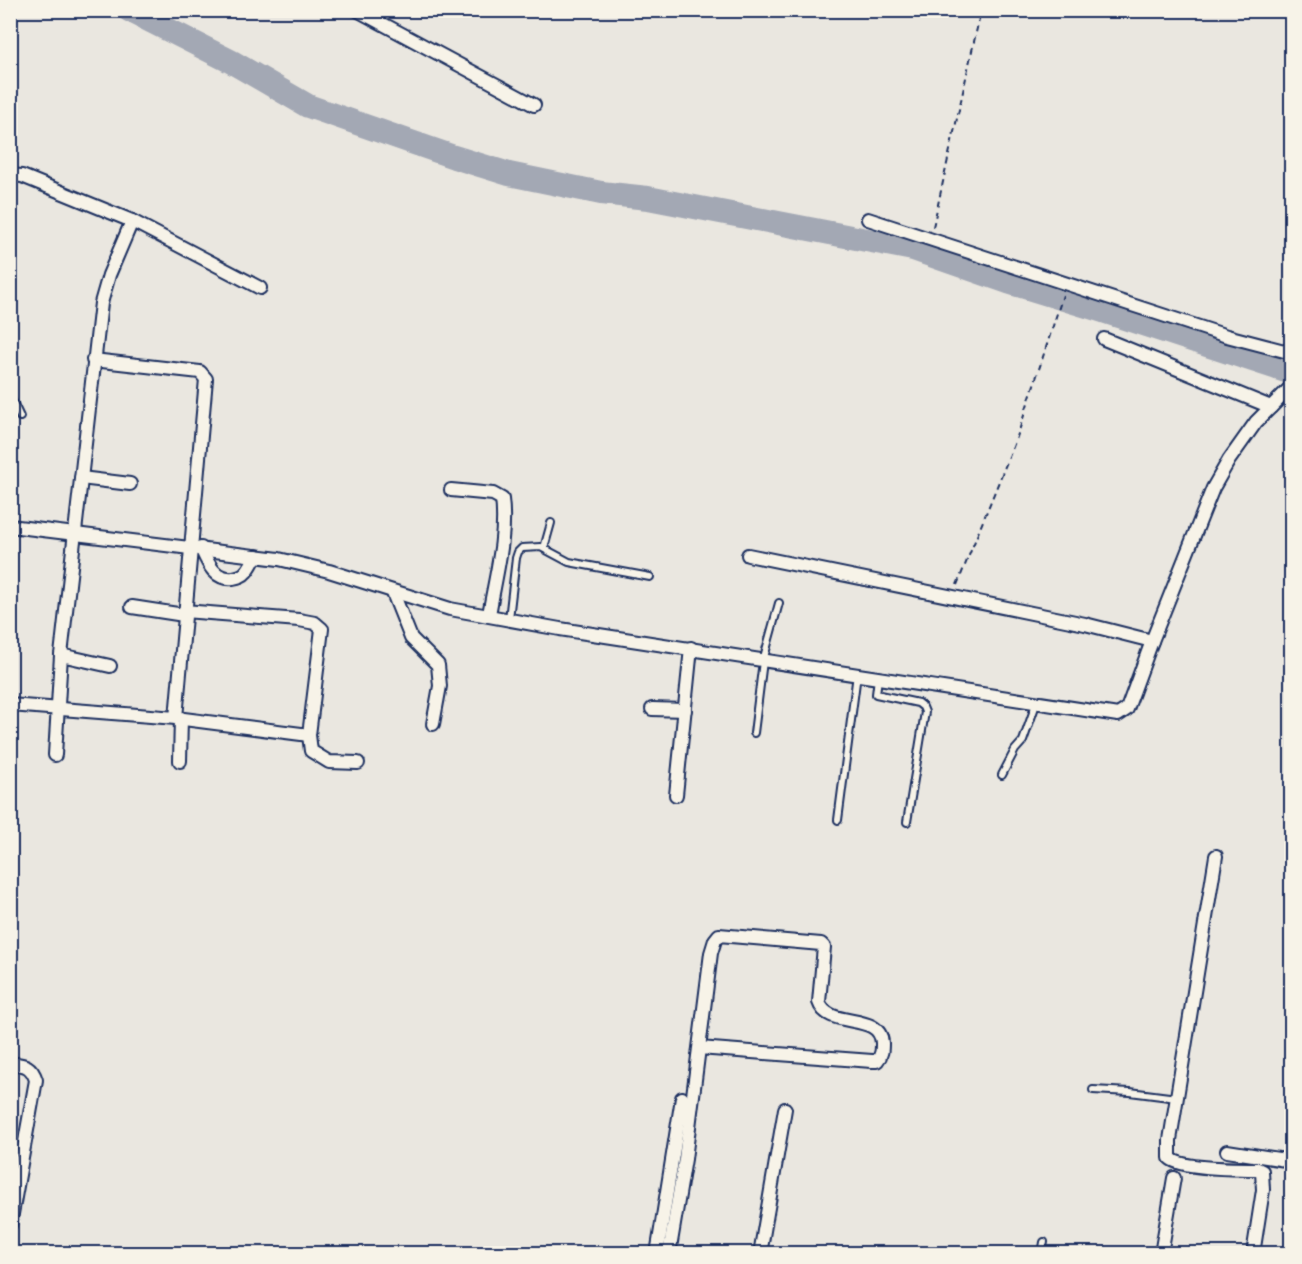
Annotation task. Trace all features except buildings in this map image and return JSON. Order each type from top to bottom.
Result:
[{"type":"street","points":[[357,10],[534,105]]},
{"type":"street","points":[[11,177],[22,176],[132,221],[260,288]]},
{"type":"street","points":[[868,219],[1227,336],[1291,352]]},
{"type":"street","points":[[56,755],[61,655],[100,303],[132,221]]},
{"type":"street","points":[[1104,339],[1271,407]]},
{"type":"street","points":[[93,360],[200,372],[206,379],[196,547],[184,613],[178,718],[180,761]]},
{"type":"street","points":[[10,525],[256,556],[329,571],[393,593],[450,609],[560,629],[878,677],[1111,716],[1123,713],[1127,709],[1213,488],[1229,460],[1256,422],[1288,389]]},
{"type":"street","points":[[81,478],[130,484]]},
{"type":"street","points":[[451,490],[493,494],[502,499],[504,512],[502,539],[489,615]]},
{"type":"street","points":[[196,547],[210,567],[222,577],[241,576],[256,556]]},
{"type":"street","points":[[748,555],[1152,640]]},
{"type":"street","points":[[393,593],[411,638],[438,665],[440,686],[433,724]]},
{"type":"street","points":[[132,607],[315,623],[322,629],[309,735],[311,751],[329,762],[358,763]]},
{"type":"street","points":[[676,795],[692,648]]},
{"type":"street","points":[[61,655],[110,666]]},
{"type":"street","points":[[10,705],[178,718],[309,735]]},
{"type":"street","points":[[652,709],[685,710]]},
{"type":"street","points":[[1216,856],[1170,1140],[1170,1158],[1172,1161],[1183,1164],[1258,1169],[1263,1174],[1263,1190],[1253,1254]]},
{"type":"street","points":[[669,1254],[685,1159],[699,1048],[711,953],[715,940],[722,934],[804,941],[822,945],[824,947],[819,1002],[821,1010],[833,1017],[874,1027],[880,1032],[882,1043],[881,1056],[877,1061],[699,1048]]},
{"type":"street","points":[[10,1063],[24,1065],[33,1071],[36,1080],[10,1225]]},
{"type":"street","points":[[657,1254],[682,1098]]},
{"type":"street","points":[[760,1254],[785,1109]]},
{"type":"street","points":[[1227,1151],[1292,1161]]},
{"type":"street","points":[[1161,1254],[1174,1178]]},
{"type":"lane","points":[[10,396],[20,417]]},
{"type":"lane","points":[[544,548],[551,523]]},
{"type":"lane","points":[[509,619],[518,552],[522,548],[541,547],[569,562],[650,577]]},
{"type":"lane","points":[[754,733],[763,661],[779,603]]},
{"type":"lane","points":[[838,820],[857,674]]},
{"type":"lane","points":[[878,677],[876,694],[918,703],[925,712],[907,822]]},
{"type":"lane","points":[[1002,775],[1015,750],[1023,741],[1027,724],[1036,704]]},
{"type":"lane","points":[[1093,1090],[1177,1098]]},
{"type":"lane","points":[[1042,1254],[1044,1242]]},
{"type":"path","points":[[930,239],[981,10]]},
{"type":"path","points":[[956,586],[1017,437],[1065,288]]},
{"type":"waterway","points":[[129,10],[232,62],[308,106],[454,157],[509,174],[601,193],[648,198],[913,249],[1008,282],[1292,373]]}]
